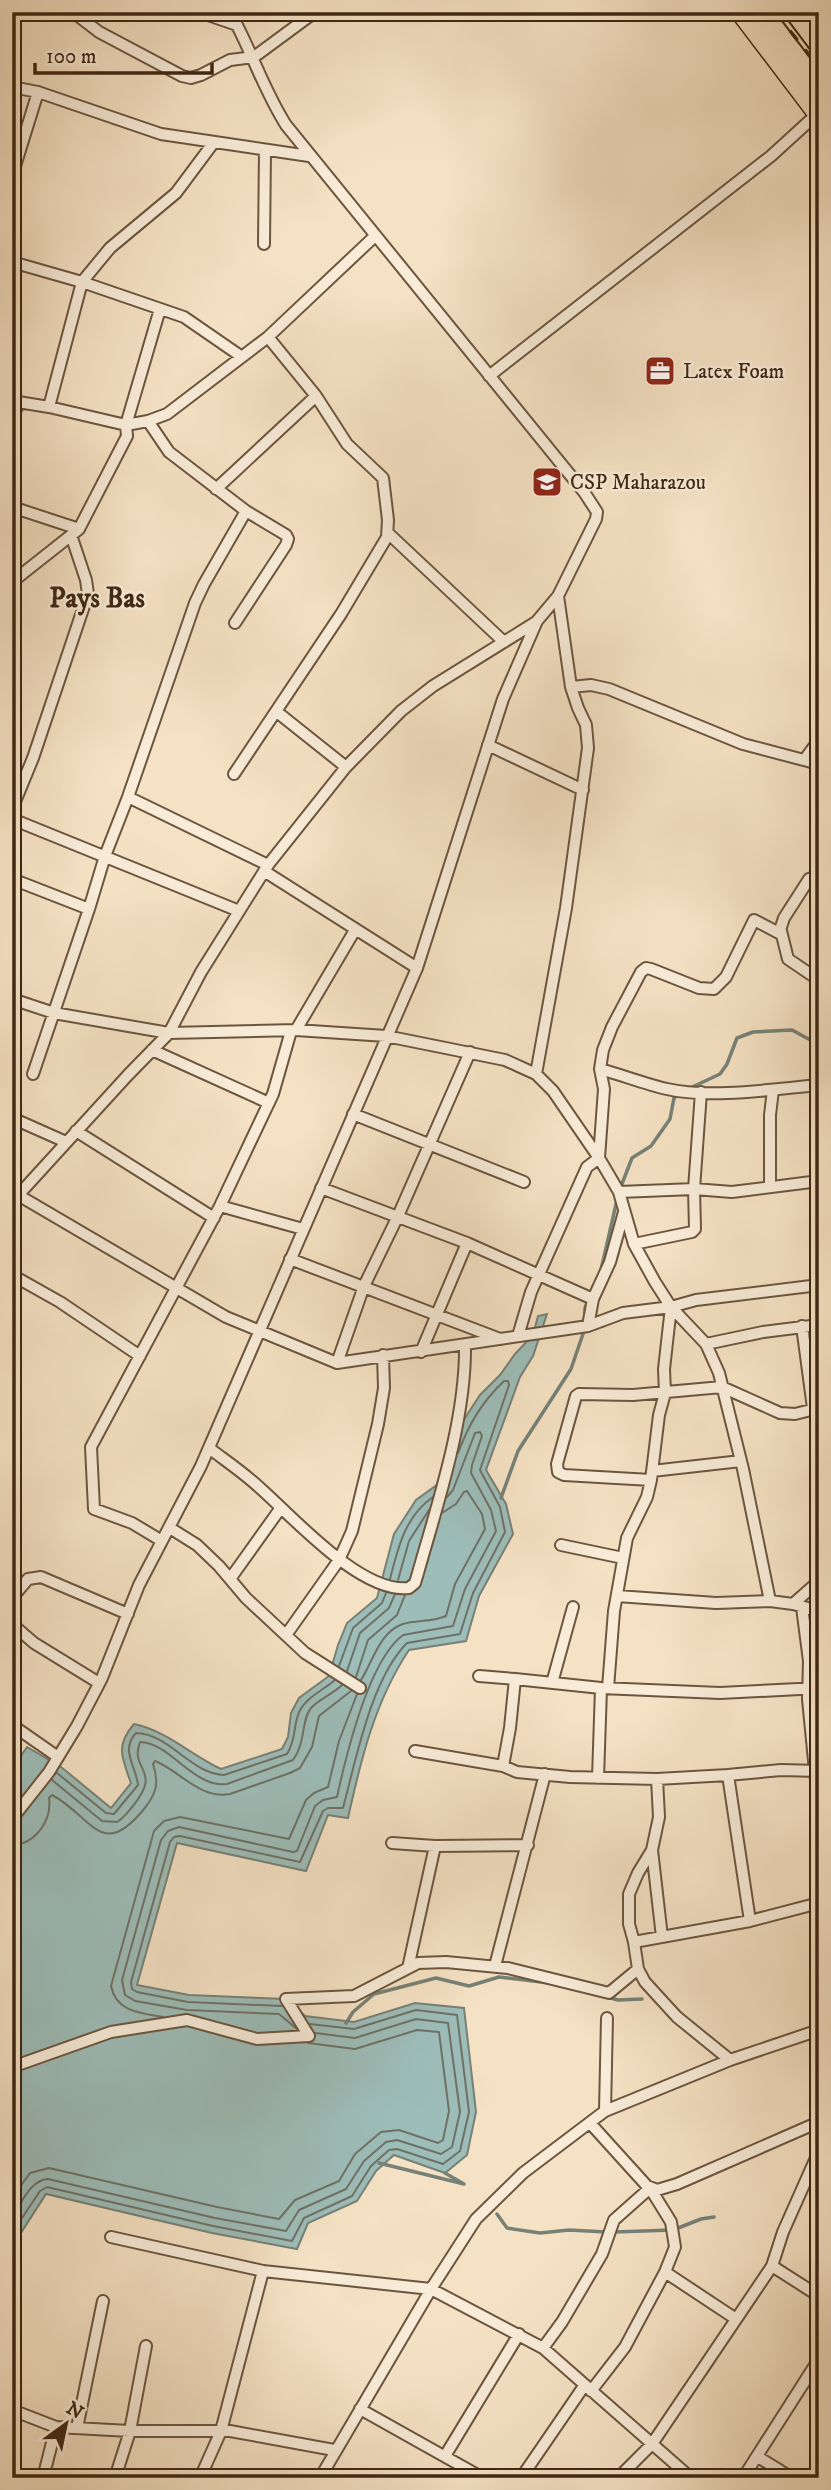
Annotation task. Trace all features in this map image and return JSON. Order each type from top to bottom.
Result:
[{"type":"highway","points":[[762,12],[819,87]]},
{"type":"highway","points":[[795,12],[819,44]]},
{"type":"main road","points":[[740,12],[818,115]]},
{"type":"main road","points":[[813,12],[819,20]]},
{"type":"street","points":[[73,12],[99,32],[182,76],[191,78],[230,60],[254,57],[315,12]]},
{"type":"street","points":[[199,12],[237,25]]},
{"type":"street","points":[[12,1819],[58,1756],[99,1684],[139,1585],[209,1448],[417,968],[503,699],[537,621],[558,596],[597,512],[593,503],[309,156],[267,93],[254,57],[230,12]]},
{"type":"street","points":[[12,87],[38,92],[145,130],[309,156]]},
{"type":"street","points":[[12,176],[38,92]]},
{"type":"street","points":[[489,376],[771,156],[818,115]]},
{"type":"street","points":[[49,407],[82,282],[110,248],[176,193],[214,142]]},
{"type":"street","points":[[264,244],[265,150]]},
{"type":"street","points":[[12,419],[16,402],[126,425],[167,414],[268,337],[375,236]]},
{"type":"street","points":[[12,262],[82,282],[195,323],[242,357]]},
{"type":"street","points":[[12,582],[75,532],[125,441],[128,432],[126,425],[160,309]]},
{"type":"street","points":[[234,774],[341,614],[388,533],[383,478],[347,444],[316,396],[268,337]]},
{"type":"street","points":[[216,489],[316,396]]},
{"type":"street","points":[[148,421],[169,452],[246,511],[283,533],[288,540],[235,623]]},
{"type":"street","points":[[12,507],[75,532]]},
{"type":"street","points":[[33,1074],[105,856],[195,603],[246,511]]},
{"type":"street","points":[[12,809],[33,758],[88,594],[75,532]]},
{"type":"street","points":[[388,533],[504,642]]},
{"type":"street","points":[[536,1074],[566,908],[588,748],[586,724],[571,687],[558,596]]},
{"type":"street","points":[[537,621],[433,686],[401,710],[346,767],[266,868],[201,972],[169,1033],[15,1199],[226,1317],[337,1363],[588,1326],[623,1313],[671,1307],[696,1300],[819,1284]]},
{"type":"street","points":[[571,687],[591,685],[609,689],[743,744],[819,764]]},
{"type":"street","points":[[277,712],[346,767]]},
{"type":"street","points":[[805,759],[819,740]]},
{"type":"street","points":[[488,745],[583,790]]},
{"type":"street","points":[[128,797],[266,868],[355,930],[417,968]]},
{"type":"street","points":[[12,819],[239,911]]},
{"type":"street","points":[[819,876],[809,879],[784,918],[781,931],[789,959],[819,980]]},
{"type":"street","points":[[12,879],[89,909]]},
{"type":"street","points":[[518,1336],[526,1306],[587,1167],[599,1158],[604,1090],[600,1069],[603,1050],[612,1027],[644,969],[652,969],[699,988],[714,989],[726,977],[754,920],[779,933],[781,931]]},
{"type":"street","points":[[162,1541],[132,1522],[94,1509],[91,1447],[220,1206],[269,1103],[294,1031],[355,930]]},
{"type":"street","points":[[12,999],[54,1013],[169,1033],[294,1031],[386,1036],[505,1060],[536,1074],[554,1091],[620,1192],[634,1244],[671,1307],[706,1344],[722,1387],[741,1461],[770,1601]]},
{"type":"street","points":[[152,1050],[269,1103]]},
{"type":"street","points":[[337,1363],[364,1286],[470,1052]]},
{"type":"street","points":[[600,1069],[668,1089],[701,1092],[774,1090],[819,1085]]},
{"type":"street","points":[[770,1187],[770,1115],[774,1090]]},
{"type":"street","points":[[634,1244],[694,1231],[696,1228],[694,1189],[701,1092]]},
{"type":"street","points":[[353,1114],[524,1181]]},
{"type":"street","points":[[12,1118],[66,1142]]},
{"type":"street","points":[[76,1131],[214,1218]]},
{"type":"street","points":[[620,1192],[694,1189],[732,1192],[819,1181]]},
{"type":"street","points":[[321,1188],[467,1243],[593,1299]]},
{"type":"street","points":[[220,1206],[303,1229]]},
{"type":"street","points":[[588,1326],[593,1299],[610,1262],[625,1210]]},
{"type":"street","points":[[421,1352],[467,1243]]},
{"type":"street","points":[[290,1259],[500,1339]]},
{"type":"street","points":[[12,1275],[60,1302],[140,1356]]},
{"type":"street","points":[[598,1778],[605,1688],[617,1596],[627,1538],[647,1497],[652,1475],[659,1415],[665,1393],[664,1370],[671,1307]]},
{"type":"street","points":[[706,1344],[819,1325]]},
{"type":"street","points":[[741,1461],[652,1475],[564,1475],[556,1470],[572,1404],[579,1394],[614,1396],[722,1387],[780,1413],[795,1414],[816,1408],[802,1326]]},
{"type":"street","points":[[209,1448],[262,1489],[339,1560],[388,1585],[405,1589],[413,1586],[444,1480],[465,1374],[465,1345]]},
{"type":"street","points":[[286,1635],[339,1560],[352,1531],[378,1424],[384,1388],[383,1356]]},
{"type":"street","points":[[230,1579],[281,1509]]},
{"type":"street","points":[[170,1528],[197,1545],[246,1598],[304,1653],[360,1688]]},
{"type":"street","points":[[561,1545],[623,1558]]},
{"type":"street","points":[[12,1598],[28,1579],[41,1577],[128,1614]]},
{"type":"street","points":[[797,1606],[819,1581]]},
{"type":"street","points":[[617,1596],[716,1603],[770,1601],[819,1611]]},
{"type":"street","points":[[797,1606],[814,1688],[819,1812]]},
{"type":"street","points":[[552,1683],[573,1607]]},
{"type":"street","points":[[12,1624],[34,1643],[99,1684]]},
{"type":"street","points":[[480,1676],[605,1688],[720,1693],[814,1688]]},
{"type":"street","points":[[503,1766],[515,1679]]},
{"type":"street","points":[[12,1726],[58,1756]]},
{"type":"street","points":[[415,1751],[503,1766],[510,1770],[598,1778],[657,1779],[781,1770],[816,1771]]},
{"type":"street","points":[[495,1966],[544,1774]]},
{"type":"street","points":[[728,1775],[750,1922]]},
{"type":"street","points":[[657,1779],[659,1816],[652,1850],[629,1894],[629,1924],[638,1969],[645,1982],[677,2017],[730,2060]]},
{"type":"street","points":[[392,1843],[435,1846],[528,1845]]},
{"type":"street","points":[[408,1968],[435,1846]]},
{"type":"street","points":[[652,1850],[663,1937]]},
{"type":"street","points":[[634,1942],[750,1922],[819,1903]]},
{"type":"street","points":[[12,2067],[111,2032],[187,2020],[257,2039],[309,2036],[286,1999],[354,1996],[418,1963],[495,1966],[609,1993],[638,1969]]},
{"type":"street","points":[[605,2111],[607,2018]]},
{"type":"street","points":[[323,2477],[334,2450],[476,2219],[523,2173],[605,2111],[730,2060],[819,2030]]},
{"type":"street","points":[[650,2188],[657,2190],[677,2184],[819,2122]]},
{"type":"street","points":[[521,2478],[587,2389],[625,2347],[676,2247],[673,2230],[650,2188],[590,2123]]},
{"type":"street","points":[[618,2478],[652,2444],[772,2266],[783,2232],[819,2151]]},
{"type":"street","points":[[543,2348],[562,2322],[602,2254],[614,2220],[650,2188]]},
{"type":"street","points":[[111,2237],[263,2271],[431,2289],[543,2348],[691,2478]]},
{"type":"street","points":[[772,2266],[819,2296]]},
{"type":"street","points":[[200,2478],[221,2431],[263,2271]]},
{"type":"street","points":[[665,2272],[736,2319]]},
{"type":"street","points":[[77,2428],[103,2301]]},
{"type":"street","points":[[445,2456],[519,2334]]},
{"type":"street","points":[[114,2478],[130,2431],[146,2346]]},
{"type":"street","points":[[743,2478],[819,2359]]},
{"type":"street","points":[[360,2409],[483,2478]]},
{"type":"street","points":[[12,2410],[56,2427],[130,2431],[221,2431],[334,2450]]},
{"type":"street","points":[[43,2478],[56,2427]]},
{"type":"street","points":[[758,2457],[792,2478]]},
{"type":"water","points":[[547,1314],[533,1356],[520,1377],[486,1470],[506,1504],[513,1534],[479,1596],[466,1641],[409,1650],[378,1710],[364,1752],[348,1818],[328,1815],[306,1871],[177,1843],[137,1985],[189,1995],[286,1999],[305,2016],[354,2022],[415,2003],[464,2008],[476,2112],[467,2155],[445,2173],[394,2155],[376,2171],[357,2201],[308,2223],[297,2249],[212,2233],[46,2194],[19,2236],[12,2255],[12,1823],[24,1806],[12,1800],[12,1769],[27,1747],[61,1767],[111,1808],[131,1783],[123,1759],[122,1746],[134,1724],[157,1732],[221,1769],[282,1749],[288,1737],[291,1713],[299,1698],[329,1676],[347,1623],[377,1598],[394,1534],[416,1500],[438,1484],[463,1421],[480,1395],[533,1335],[538,1316]]},
{"type":"waterway","points":[[688,1089],[720,1074],[737,1038],[753,1032],[792,1030],[814,1042],[819,1041]]},
{"type":"waterway","points":[[620,1189],[632,1158],[651,1146],[670,1119],[674,1098],[681,1093]]},
{"type":"waterway","points":[[601,1270],[617,1200]]},
{"type":"waterway","points":[[585,1316],[588,1300]]},
{"type":"waterway","points":[[501,1498],[518,1451],[571,1369],[584,1331]]},
{"type":"waterway","points":[[346,2023],[353,2012],[374,1994],[436,1978],[469,1986],[499,1977],[549,1983]]},
{"type":"waterway","points":[[607,1997],[618,2000],[642,1999]]},
{"type":"waterway","points":[[379,2163],[464,2184],[445,2173]]},
{"type":"waterway","points":[[497,2214],[507,2228],[540,2233],[569,2230],[606,2232]]},
{"type":"waterway","points":[[614,2232],[673,2230],[714,2217]]},
{"type":"railway","points":[[775,12],[819,67]]},
{"type":"place","name":"Latex Foam","points":[[660,371]]},
{"type":"place","name":"CSP Maharazou","points":[[547,482]]},
{"type":"district","name":"Pays Bas","points":[[97,597]]}]
